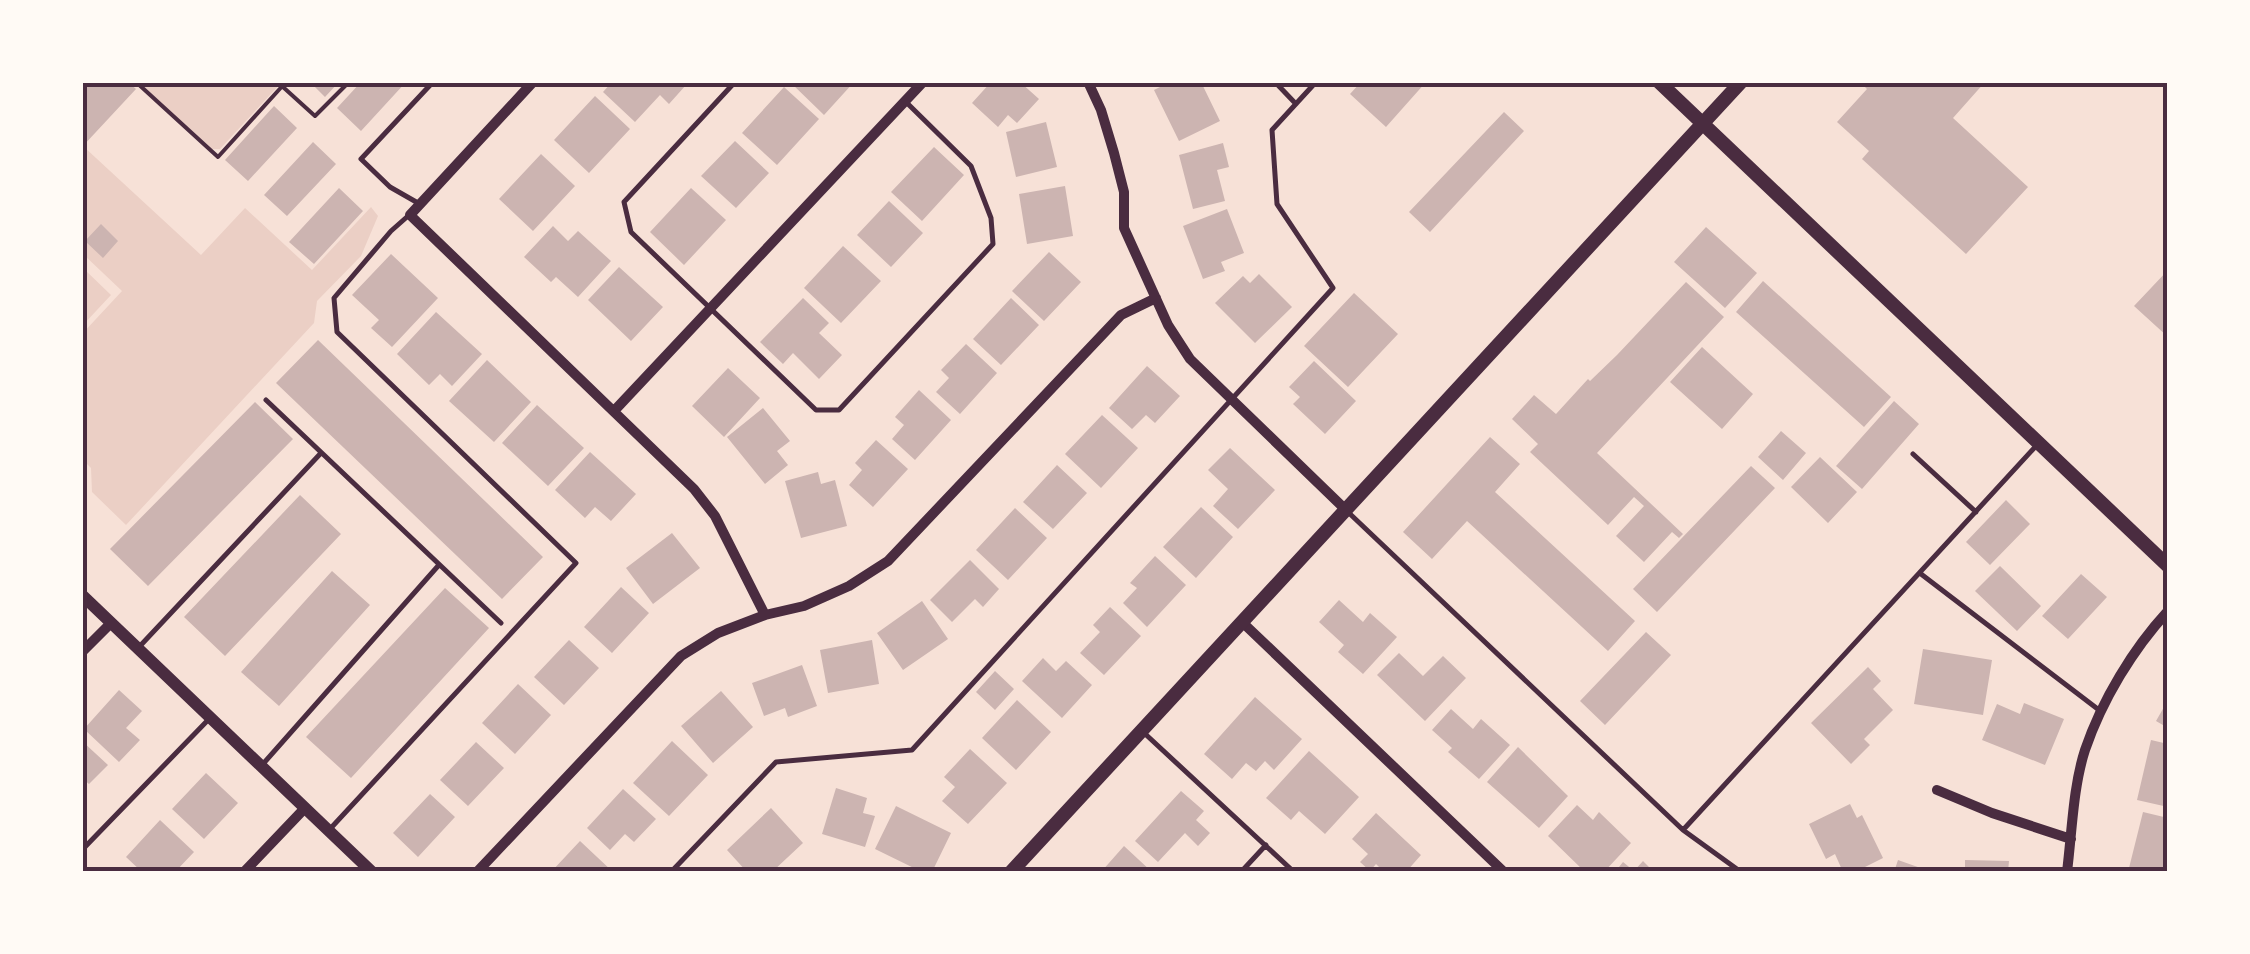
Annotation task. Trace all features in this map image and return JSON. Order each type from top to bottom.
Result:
[{"type":"main road","points":[[1659,82],[2168,566]]},
{"type":"main road","points":[[1011,872],[1742,82]]},
{"type":"street","points":[[534,82],[410,214],[694,489],[715,516],[765,615]]},
{"type":"street","points":[[614,410],[923,82]]},
{"type":"street","points":[[1088,82],[1124,192],[1124,228],[1168,325],[1190,359],[1346,510]]},
{"type":"street","points":[[477,872],[681,656],[718,633],[765,615],[804,606],[849,586],[888,561],[1121,316],[1156,298]]},
{"type":"street","points":[[82,596],[372,872]]},
{"type":"street","points":[[2066,872],[2084,752],[2128,664],[2168,610]]},
{"type":"street","points":[[1242,622],[1504,872]]},
{"type":"street","points":[[82,652],[111,623]]},
{"type":"street","points":[[1938,790],[1992,813],[2071,838]]},
{"type":"street","points":[[244,872],[306,808]]},
{"type":"lane","points":[[420,204],[390,187],[361,160],[433,82]]},
{"type":"lane","points":[[735,82],[624,202],[630,232],[816,410],[839,410],[993,244],[992,218],[971,166],[905,102]]},
{"type":"lane","points":[[1275,82],[1296,104]]},
{"type":"lane","points":[[671,872],[776,762],[912,750],[1334,288],[1277,204],[1272,130],[1316,82]]},
{"type":"lane","points":[[329,830],[576,563],[337,332],[334,298],[410,214]]},
{"type":"lane","points":[[266,400],[500,623]]},
{"type":"lane","points":[[1683,830],[2038,443]]},
{"type":"lane","points":[[138,648],[321,453]]},
{"type":"lane","points":[[1914,454],[1976,512]]},
{"type":"lane","points":[[1346,510],[1683,830],[1740,872]]},
{"type":"lane","points":[[261,766],[439,565]]},
{"type":"lane","points":[[1920,574],[2101,712]]},
{"type":"lane","points":[[82,850],[210,718]]},
{"type":"lane","points":[[1142,730],[1294,872]]},
{"type":"lane","points":[[1241,872],[1266,846]]},
{"type":"path","points":[[136,82],[218,156],[284,84],[316,116],[349,82]]},
{"type":"shaded area","points":[[140,83],[281,83],[220,149],[212,149]]},
{"type":"shaded area","points":[[83,146],[201,255],[245,208],[312,270],[371,207],[378,216],[361,256],[317,301],[314,323],[126,525],[92,492],[91,468],[83,460],[82,334],[122,291],[83,254]]},
{"type":"shaded area","points":[[83,268],[111,295],[82,325]]},
{"type":"building","points":[[82,82],[128,82],[136,89],[82,147]]},
{"type":"building","points":[[310,82],[339,82],[325,97]]},
{"type":"building","points":[[361,82],[406,82],[361,131],[337,108]]},
{"type":"building","points":[[612,82],[686,85],[669,104],[660,95],[635,122],[603,92]]},
{"type":"building","points":[[790,82],[854,82],[824,115]]},
{"type":"building","points":[[991,82],[1020,82],[1039,99],[1017,123],[1008,115],[998,127],[972,103]]},
{"type":"building","points":[[1170,82],[1201,82],[1220,121],[1179,141],[1154,90]]},
{"type":"building","points":[[1361,82],[1426,82],[1386,127],[1350,94]]},
{"type":"building","points":[[1860,82],[1985,82],[1953,118],[2028,187],[1966,254],[1862,159],[1869,151],[1837,122],[1867,89]]},
{"type":"building","points":[[784,87],[819,119],[777,165],[742,133]]},
{"type":"building","points":[[595,96],[630,129],[589,173],[554,140]]},
{"type":"building","points":[[274,106],[297,128],[248,181],[225,160]]},
{"type":"building","points":[[1504,112],[1524,131],[1430,232],[1409,212]]},
{"type":"building","points":[[1046,122],[1057,167],[1016,177],[1006,132]]},
{"type":"building","points":[[735,141],[769,173],[736,208],[701,176]]},
{"type":"building","points":[[313,142],[336,164],[287,216],[264,195]]},
{"type":"building","points":[[1223,143],[1229,167],[1217,170],[1225,201],[1193,209],[1179,155]]},
{"type":"building","points":[[934,147],[964,175],[922,221],[891,192]]},
{"type":"building","points":[[541,154],[575,186],[533,231],[499,199]]},
{"type":"building","points":[[1065,186],[1073,236],[1027,244],[1019,194]]},
{"type":"building","points":[[339,188],[363,211],[314,264],[289,242]]},
{"type":"building","points":[[691,188],[726,220],[684,265],[650,232]]},
{"type":"building","points":[[889,201],[923,233],[891,267],[857,235]]},
{"type":"building","points":[[1227,209],[1244,253],[1221,262],[1225,271],[1203,279],[1183,226]]},
{"type":"building","points":[[101,224],[118,241],[103,258],[85,241]]},
{"type":"building","points":[[553,226],[568,241],[578,231],[611,261],[578,297],[556,277],[551,282],[524,257]]},
{"type":"building","points":[[1706,227],[1757,273],[1725,308],[1674,262]]},
{"type":"building","points":[[843,246],[881,281],[841,323],[804,288]]},
{"type":"building","points":[[1049,252],[1081,282],[1044,321],[1012,291]]},
{"type":"building","points":[[391,254],[438,298],[392,347],[371,328],[379,320],[352,295]]},
{"type":"building","points":[[619,267],[663,307],[631,341],[588,300]]},
{"type":"building","points":[[2168,270],[2168,337],[2134,306]]},
{"type":"building","points":[[1259,274],[1292,307],[1255,343],[1215,303],[1243,276],[1250,283]]},
{"type":"building","points":[[1763,281],[1891,397],[1864,427],[1736,312]]},
{"type":"building","points":[[1686,282],[1724,317],[1597,453],[1683,534],[1679,538],[1672,532],[1644,562],[1616,536],[1644,506],[1634,497],[1608,525],[1530,452],[1538,444],[1512,419],[1534,395],[1556,414]]},
{"type":"building","points":[[1354,293],[1398,334],[1348,387],[1304,346]]},
{"type":"building","points":[[803,298],[829,323],[819,333],[842,355],[819,379],[793,353],[783,364],[760,342]]},
{"type":"building","points":[[1011,298],[1039,325],[1001,365],[973,339]]},
{"type":"building","points":[[436,312],[482,354],[452,386],[440,374],[429,385],[397,354]]},
{"type":"building","points":[[318,340],[543,557],[502,599],[276,383]]},
{"type":"building","points":[[966,344],[997,373],[960,414],[936,392],[949,378],[941,370]]},
{"type":"building","points":[[1702,347],[1753,394],[1722,429],[1670,382]]},
{"type":"building","points":[[487,360],[531,402],[494,442],[449,401]]},
{"type":"building","points":[[1314,361],[1356,401],[1325,434],[1293,404],[1300,397],[1289,387]]},
{"type":"building","points":[[1147,366],[1180,396],[1155,423],[1146,415],[1132,429],[1109,408]]},
{"type":"building","points":[[728,368],[760,398],[724,437],[692,406]]},
{"type":"building","points":[[919,390],[951,420],[915,460],[892,439],[904,425],[895,417]]},
{"type":"building","points":[[1894,401],[1919,424],[1862,489],[1836,466]]},
{"type":"building","points":[[255,402],[293,439],[148,586],[110,549]]},
{"type":"building","points":[[537,405],[584,448],[548,486],[502,443]]},
{"type":"building","points":[[763,408],[790,441],[777,451],[788,465],[765,484],[727,437]]},
{"type":"building","points":[[1102,415],[1138,448],[1101,488],[1065,454]]},
{"type":"building","points":[[1781,431],[1806,453],[1783,480],[1758,457]]},
{"type":"building","points":[[1490,437],[1520,464],[1495,492],[1635,621],[1608,651],[1467,521],[1432,559],[1403,532]]},
{"type":"building","points":[[876,440],[908,469],[873,507],[849,485],[862,470],[855,463]]},
{"type":"building","points":[[1230,448],[1275,490],[1238,529],[1213,506],[1228,489],[1208,470]]},
{"type":"building","points":[[590,452],[636,494],[611,521],[595,507],[585,518],[555,490]]},
{"type":"building","points":[[1820,457],[1857,492],[1828,523],[1791,487]]},
{"type":"building","points":[[1057,465],[1087,493],[1053,529],[1023,502]]},
{"type":"building","points":[[1751,466],[1775,488],[1657,612],[1633,589]]},
{"type":"building","points":[[818,472],[821,484],[835,480],[847,526],[801,538],[785,481]]},
{"type":"building","points":[[300,495],[341,534],[225,656],[184,617]]},
{"type":"building","points":[[2006,500],[2030,524],[1990,565],[1966,542]]},
{"type":"building","points":[[1201,507],[1233,537],[1196,578],[1163,547]]},
{"type":"building","points":[[1015,508],[1047,538],[1008,580],[976,550]]},
{"type":"building","points":[[672,533],[700,568],[653,604],[626,568]]},
{"type":"building","points":[[1155,556],[1186,585],[1147,627],[1123,603],[1137,588],[1130,583]]},
{"type":"building","points":[[970,560],[999,589],[983,607],[975,599],[952,622],[930,600]]},
{"type":"building","points":[[2000,566],[2041,606],[2017,631],[1975,591]]},
{"type":"building","points":[[332,571],[370,605],[279,706],[241,672]]},
{"type":"building","points":[[2081,574],[2107,597],[2068,639],[2042,616]]},
{"type":"building","points":[[621,587],[649,613],[612,653],[584,627]]},
{"type":"building","points":[[445,588],[489,628],[351,778],[306,737]]},
{"type":"building","points":[[1339,600],[1363,622],[1370,613],[1397,637],[1363,674],[1338,652],[1344,645],[1319,622]]},
{"type":"building","points":[[922,601],[948,639],[903,670],[877,633]]},
{"type":"building","points":[[1110,607],[1141,636],[1104,675],[1080,653],[1100,632],[1093,625]]},
{"type":"building","points":[[1646,632],[1671,655],[1605,725],[1580,701]]},
{"type":"building","points":[[569,640],[599,668],[564,705],[534,677]]},
{"type":"building","points":[[872,640],[879,684],[828,693],[820,650]]},
{"type":"building","points":[[1923,649],[1992,660],[1983,715],[1914,704]]},
{"type":"building","points":[[1399,653],[1423,676],[1443,656],[1466,678],[1425,721],[1377,675]]},
{"type":"building","points":[[1043,658],[1056,671],[1066,661],[1092,685],[1062,718],[1022,681]]},
{"type":"building","points":[[802,665],[817,706],[788,717],[785,708],[764,716],[752,683]]},
{"type":"building","points":[[1868,667],[1881,681],[1873,689],[1893,710],[1864,739],[1870,745],[1851,764],[1811,723]]},
{"type":"building","points":[[995,671],[1014,689],[995,710],[976,692]]},
{"type":"building","points":[[518,684],[551,715],[515,754],[482,723]]},
{"type":"building","points":[[119,690],[142,711],[126,728],[140,740],[119,762],[84,729]]},
{"type":"building","points":[[721,691],[753,727],[713,763],[681,726]]},
{"type":"building","points":[[1255,697],[1302,739],[1274,770],[1265,761],[1256,771],[1246,763],[1232,779],[1204,754]]},
{"type":"building","points":[[1017,700],[1051,732],[1016,770],[982,738]]},
{"type":"building","points":[[2168,700],[2168,728],[2156,721]]},
{"type":"building","points":[[2024,703],[2064,719],[2045,765],[1982,740],[1997,704],[2020,714]]},
{"type":"building","points":[[1451,709],[1473,729],[1481,719],[1510,745],[1479,779],[1448,752],[1452,748],[1432,730]]},
{"type":"building","points":[[2151,740],[2168,744],[2168,807],[2137,800]]},
{"type":"building","points":[[82,741],[108,765],[89,784],[82,778]]},
{"type":"building","points":[[672,741],[708,775],[669,816],[633,783]]},
{"type":"building","points":[[476,742],[504,768],[468,806],[440,780]]},
{"type":"building","points":[[1518,747],[1568,796],[1539,828],[1487,782]]},
{"type":"building","points":[[970,749],[1007,783],[968,824],[942,801],[955,787],[944,777]]},
{"type":"building","points":[[1309,751],[1359,797],[1325,834],[1299,811],[1291,820],[1266,798]]},
{"type":"building","points":[[206,773],[238,803],[204,839],[172,809]]},
{"type":"building","points":[[836,788],[867,798],[863,813],[875,816],[865,847],[822,834]]},
{"type":"building","points":[[623,789],[656,819],[634,842],[625,834],[610,850],[587,828]]},
{"type":"building","points":[[1181,791],[1204,811],[1196,820],[1210,833],[1198,846],[1185,833],[1158,862],[1135,841]]},
{"type":"building","points":[[430,794],[455,817],[418,857],[393,833]]},
{"type":"building","points":[[1850,804],[1857,818],[1862,815],[1883,858],[1855,872],[1843,872],[1835,854],[1826,859],[1809,824]]},
{"type":"building","points":[[1577,805],[1593,820],[1599,812],[1631,843],[1604,872],[1585,872],[1548,836]]},
{"type":"building","points":[[896,806],[951,833],[932,872],[922,872],[875,849]]},
{"type":"building","points":[[771,808],[803,843],[772,872],[747,872],[727,850]]},
{"type":"building","points":[[2143,812],[2168,818],[2168,872],[2128,872]]},
{"type":"building","points":[[1376,813],[1421,855],[1406,872],[1395,867],[1384,872],[1376,864],[1370,871],[1360,862],[1368,854],[1352,839]]},
{"type":"building","points":[[160,820],[194,852],[175,872],[142,872],[126,857]]},
{"type":"building","points":[[580,841],[613,872],[551,872]]},
{"type":"building","points":[[1124,846],[1152,872],[1101,872]]},
{"type":"building","points":[[1898,860],[1929,871],[1929,872],[1894,872]]},
{"type":"building","points":[[1965,860],[2009,861],[2008,872],[1965,872]]},
{"type":"building","points":[[1643,861],[1654,872],[1615,872],[1623,862],[1634,871]]}]
